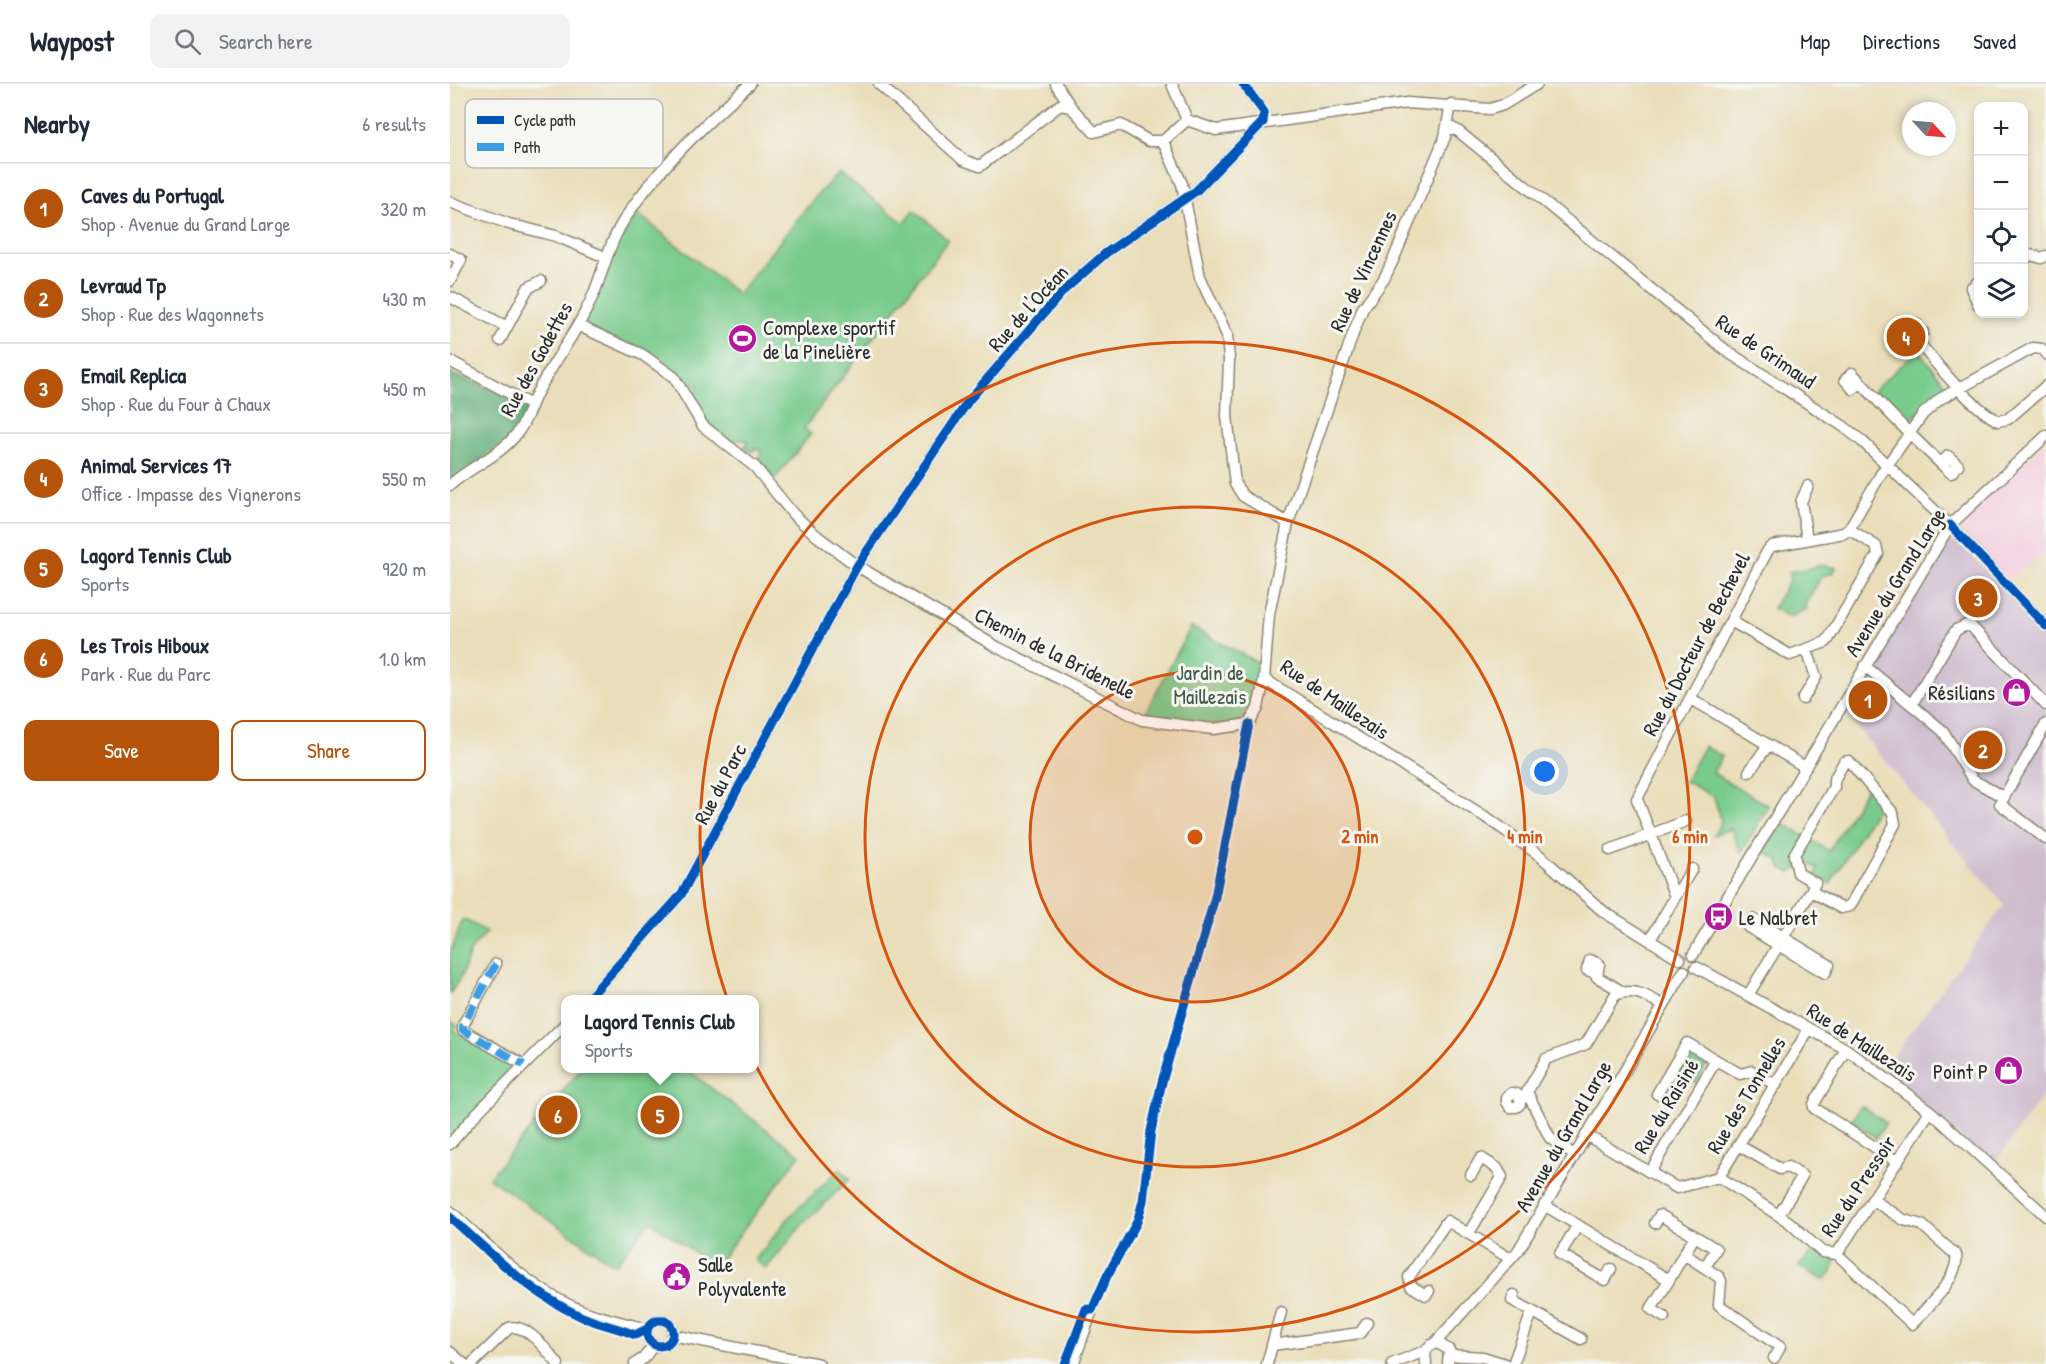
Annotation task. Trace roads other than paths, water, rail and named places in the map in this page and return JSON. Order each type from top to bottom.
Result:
[{"type":"street","name":"Rue des Godettes","points":[[450,485],[494,454],[518,432],[567,340],[579,326],[597,287],[605,257],[625,218],[646,189],[724,106],[750,84]]},
{"type":"street","points":[[879,84],[963,160],[980,166],[1060,105],[1071,106]]},
{"type":"street","points":[[1056,84],[1071,106],[1094,132],[1121,125],[1149,141],[1163,141],[1187,120]]},
{"type":"street","points":[[1172,84],[1187,120],[1216,130],[1407,103],[1451,104],[1490,109],[1503,105],[1537,84]]},
{"type":"street","points":[[1243,84],[1264,112],[1263,122]]},
{"type":"street","name":"Rue de Vincennes","points":[[1288,523],[1354,331],[1363,308],[1384,279],[1394,258],[1448,126],[1451,104]]},
{"type":"street","name":"Rue de l'Océan","points":[[857,566],[969,400],[1064,290],[1106,253],[1185,200],[1263,122]]},
{"type":"street","name":"Rue de Grimaud","points":[[1448,126],[1458,131],[1728,352],[1843,426],[1950,525],[2046,626]]},
{"type":"street","points":[[1163,141],[1182,184],[1200,277],[1227,335],[1229,359],[1227,416],[1235,484],[1243,496],[1288,523]]},
{"type":"street","points":[[450,201],[509,224],[556,236],[605,257]]},
{"type":"street","points":[[450,254],[461,260],[450,281]]},
{"type":"street","points":[[2028,257],[2031,255],[2041,258],[2046,256]]},
{"type":"street","points":[[500,340],[528,288],[542,281]]},
{"type":"street","points":[[450,297],[507,327]]},
{"type":"street","name":"Chemin de la Bridenelle","points":[[579,326],[643,355],[674,376],[703,426],[755,467],[794,514],[843,557],[997,647],[1143,720],[1213,729],[1249,724],[1258,708],[1264,679]]},
{"type":"street","points":[[1916,339],[1960,388],[1994,419],[2003,421],[2046,386]]},
{"type":"street","points":[[1731,621],[1790,655],[1807,650],[1829,638],[1878,554],[1876,546],[1849,529],[1923,414],[1941,399],[2033,348],[2042,349],[2046,354]]},
{"type":"street","points":[[450,362],[531,405]]},
{"type":"street","points":[[1861,383],[1908,434],[1941,464]]},
{"type":"street","name":"Avenue du Grand Large","points":[[1693,955],[1950,525],[2046,436]]},
{"type":"street","points":[[1807,539],[1801,502],[1808,486]]},
{"type":"street","name":"Rue de Maillezais","points":[[1288,523],[1269,614],[1264,679],[1492,821],[1539,855],[1604,912],[1680,959]]},
{"type":"street","name":"Rue du Docteur de Bechevel","points":[[1675,897],[1637,799],[1768,550],[1772,546],[1844,533],[1849,529]]},
{"type":"street","name":"Rue du Parc","points":[[591,995],[681,895],[857,566]]},
{"type":"street","points":[[2036,615],[2046,608]]},
{"type":"street","points":[[1912,704],[1956,630],[1969,624],[2046,705]]},
{"type":"street","points":[[1803,699],[1816,677],[1807,650]]},
{"type":"street","points":[[1865,666],[1943,731],[1969,776],[2003,797]]},
{"type":"street","points":[[1690,698],[1805,767]]},
{"type":"street","points":[[2046,724],[2003,797],[2001,805],[2046,839]]},
{"type":"street","points":[[1749,772],[1768,745]]},
{"type":"street","points":[[1748,995],[1815,883],[1798,873],[1794,855],[1834,788],[1834,780],[1845,762],[1849,761],[1893,813],[1895,829],[1850,906],[1841,908],[1811,891]]},
{"type":"street","points":[[1610,850],[1686,821]]},
{"type":"street","points":[[1650,940],[1692,868]]},
{"type":"street","points":[[1684,955],[1693,955],[1697,962],[1696,967],[1692,971],[1684,971],[1679,964],[1680,959],[1684,955]]},
{"type":"street","points":[[496,964],[463,1025],[463,1030],[524,1065]]},
{"type":"street","name":"Rue de Maillezais","points":[[1696,967],[1846,1050],[1930,1111],[2046,1216]]},
{"type":"street","name":"Avenue du Grand Large","points":[[1394,1364],[1425,1351],[1435,1343],[1511,1259],[1684,971]]},
{"type":"street","points":[[1596,973],[1597,977],[1618,991],[1642,993],[1662,1005]]},
{"type":"street","points":[[1574,1155],[1550,1138],[1524,1098],[1542,1064],[1552,1055],[1586,1044],[1618,991]]},
{"type":"street","points":[[450,1144],[561,1028]]},
{"type":"street","name":"Rue des Tonnelles","points":[[1586,1135],[1677,1188],[1719,1178],[1809,1029]]},
{"type":"street","name":"Rue du Raisiné","points":[[1658,1094],[1687,1043],[1740,1074],[1752,1071],[1776,1085]]},
{"type":"street","points":[[1846,1050],[1814,1104],[1814,1108],[1898,1162]]},
{"type":"street","name":"Rue du Raisiné","points":[[1650,1172],[1716,1060]]},
{"type":"street","name":"Rue du Pressoir","points":[[1719,1178],[1779,1215],[1822,1252],[1837,1254],[1930,1111]]},
{"type":"street","points":[[1738,1145],[1780,1169],[1788,1167],[1802,1176],[1779,1215]]},
{"type":"street","points":[[1469,1233],[1502,1177],[1497,1168],[1481,1158],[1471,1175]]},
{"type":"street","points":[[1837,1254],[1912,1324],[1938,1296],[1955,1269],[1956,1255],[1922,1225],[1904,1220],[1873,1200]]},
{"type":"street","points":[[1544,1205],[1669,1280]]},
{"type":"street","points":[[450,1211],[504,1259],[566,1304],[647,1329]]},
{"type":"street","points":[[1655,1223],[1660,1215],[1716,1249],[1705,1267]]},
{"type":"street","points":[[1430,1291],[1426,1295],[1408,1283],[1447,1221],[1511,1259]]},
{"type":"street","points":[[1578,1225],[1560,1254],[1605,1280],[1611,1269]]},
{"type":"street","points":[[1664,1317],[1651,1309],[1695,1236]]},
{"type":"street","points":[[1684,1254],[1715,1273],[1721,1281],[1719,1305],[1780,1347],[1774,1358]]},
{"type":"street","points":[[1514,1295],[1512,1300],[1581,1340]]},
{"type":"street","points":[[1073,1364],[1092,1310]]},
{"type":"street","name":"Avenue du Grand Large","points":[[1449,1357],[1453,1328],[1463,1311]]},
{"type":"street","points":[[1268,1364],[1281,1312]]},
{"type":"street","points":[[1513,1364],[1532,1312]]},
{"type":"street","points":[[663,1320],[670,1325],[672,1335],[665,1344],[654,1344],[649,1340],[647,1329],[652,1322],[663,1320]]},
{"type":"street","points":[[1272,1346],[1360,1333],[1367,1323]]},
{"type":"street","points":[[472,1364],[509,1328],[515,1326],[523,1328],[558,1364]]},
{"type":"street","points":[[672,1335],[819,1364]]},
{"type":"street","points":[[1435,1343],[1449,1357],[1478,1357],[1505,1364]]},
{"type":"street","points":[[635,1364],[644,1358],[654,1344]]},
{"type":"street","points":[[1394,1364],[1425,1364],[1425,1351]]},
{"type":"street","points":[[450,1352],[464,1364]]},
{"type":"place","name":"Animal Services 17","points":[[1906,337]]},
{"type":"place","name":"Complexe sportif de la Pinelière","points":[[742,339]]},
{"type":"place","name":"Email Replica","points":[[1978,598]]},
{"type":"place","name":"Résilians","points":[[2016,692]]},
{"type":"place","name":"Caves du Portugal","points":[[1868,700]]},
{"type":"place","name":"Levraud Tp","points":[[1983,750]]},
{"type":"place","name":"Le Nalbret","points":[[1718,917]]},
{"type":"place","name":"Point P","points":[[2009,1071]]},
{"type":"place","name":"Les Trois Hiboux","points":[[558,1115]]},
{"type":"place","name":"Lagord Tennis Club","points":[[660,1115]]},
{"type":"place","name":"Salle Polyvalente","points":[[677,1276]]},
{"type":"park label","name":"Jardin de Maillezais","points":[[1210,684]]}]
